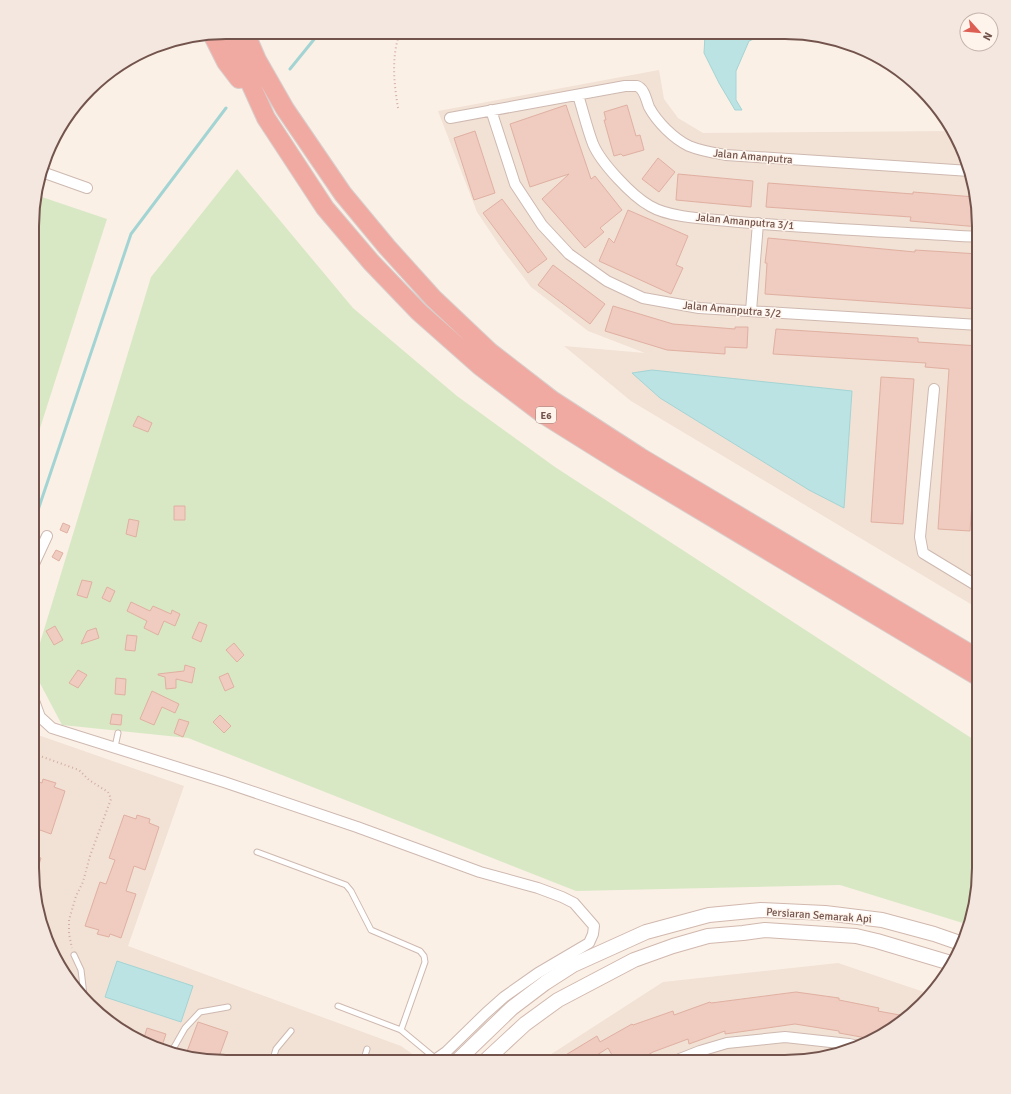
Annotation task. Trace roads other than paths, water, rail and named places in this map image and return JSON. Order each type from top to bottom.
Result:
[{"type":"highway","points":[[214,39],[226,62],[266,118]]},
{"type":"highway","name":"E6","points":[[230,39],[266,118],[325,208],[366,256],[419,312],[480,366],[543,414],[623,464],[972,673]]},
{"type":"highway","name":"E6","points":[[248,39],[257,60],[285,109],[343,194],[387,247],[433,298],[490,352],[552,400],[640,457],[972,655]]},
{"type":"highway","points":[[260,39],[285,109]]},
{"type":"main road","name":"Persiaran Semarak Api","points":[[463,1055],[512,1008],[545,983],[573,965],[646,932],[709,915],[761,910],[832,914],[882,920],[957,942]]},
{"type":"main road","name":"Persiaran Semarak Api","points":[[492,1055],[525,1024],[558,1000],[634,960],[673,946],[708,936],[765,930],[856,936],[947,962]]},
{"type":"street","name":"Jalan Amanputra","points":[[450,118],[625,86],[637,86],[640,87],[650,107],[665,128],[689,145],[707,152],[726,155],[964,171]]},
{"type":"street","name":"Jalan Amanputra 3/1","points":[[578,95],[593,145],[609,169],[627,188],[650,206],[671,214],[758,223],[972,237]]},
{"type":"street","name":"Jalan Amanputra 3/2","points":[[491,110],[515,184],[542,225],[569,254],[607,281],[644,298],[699,308],[972,325]]},
{"type":"street","points":[[46,173],[88,188]]},
{"type":"street","points":[[751,311],[758,223]]},
{"type":"street","points":[[934,389],[920,537],[923,553],[972,583]]},
{"type":"street","points":[[39,553],[47,536]]},
{"type":"street","points":[[39,714],[49,727],[65,733],[115,747],[224,782],[357,827],[480,872],[538,888],[574,903],[594,926],[594,934],[589,943],[538,973],[504,997],[443,1055]]},
{"type":"street","points":[[693,1055],[700,1051],[727,1043],[785,1037],[848,1044]]},
{"type":"lane","points":[[115,747],[118,733]]},
{"type":"lane","points":[[257,852],[346,885],[351,891],[371,930],[420,951],[424,956],[425,962],[401,1030]]},
{"type":"lane","points":[[74,955],[81,970],[83,989]]},
{"type":"lane","points":[[338,1006],[401,1030],[431,1055]]},
{"type":"lane","points":[[173,1048],[185,1028],[200,1012],[228,1007]]},
{"type":"lane","points":[[274,1055],[276,1049],[291,1030]]},
{"type":"lane","points":[[365,1055],[367,1049]]},
{"type":"water","points":[[705,39],[754,39],[749,41],[736,71],[736,100],[742,110],[735,110],[704,53]]},
{"type":"water","points":[[652,370],[852,391],[844,508],[809,490],[660,398],[632,373]]},
{"type":"water","points":[[117,961],[193,986],[181,1022],[105,997]]},
{"type":"waterway","points":[[290,69],[314,39]]},
{"type":"waterway","points":[[39,507],[131,234],[226,108]]}]
